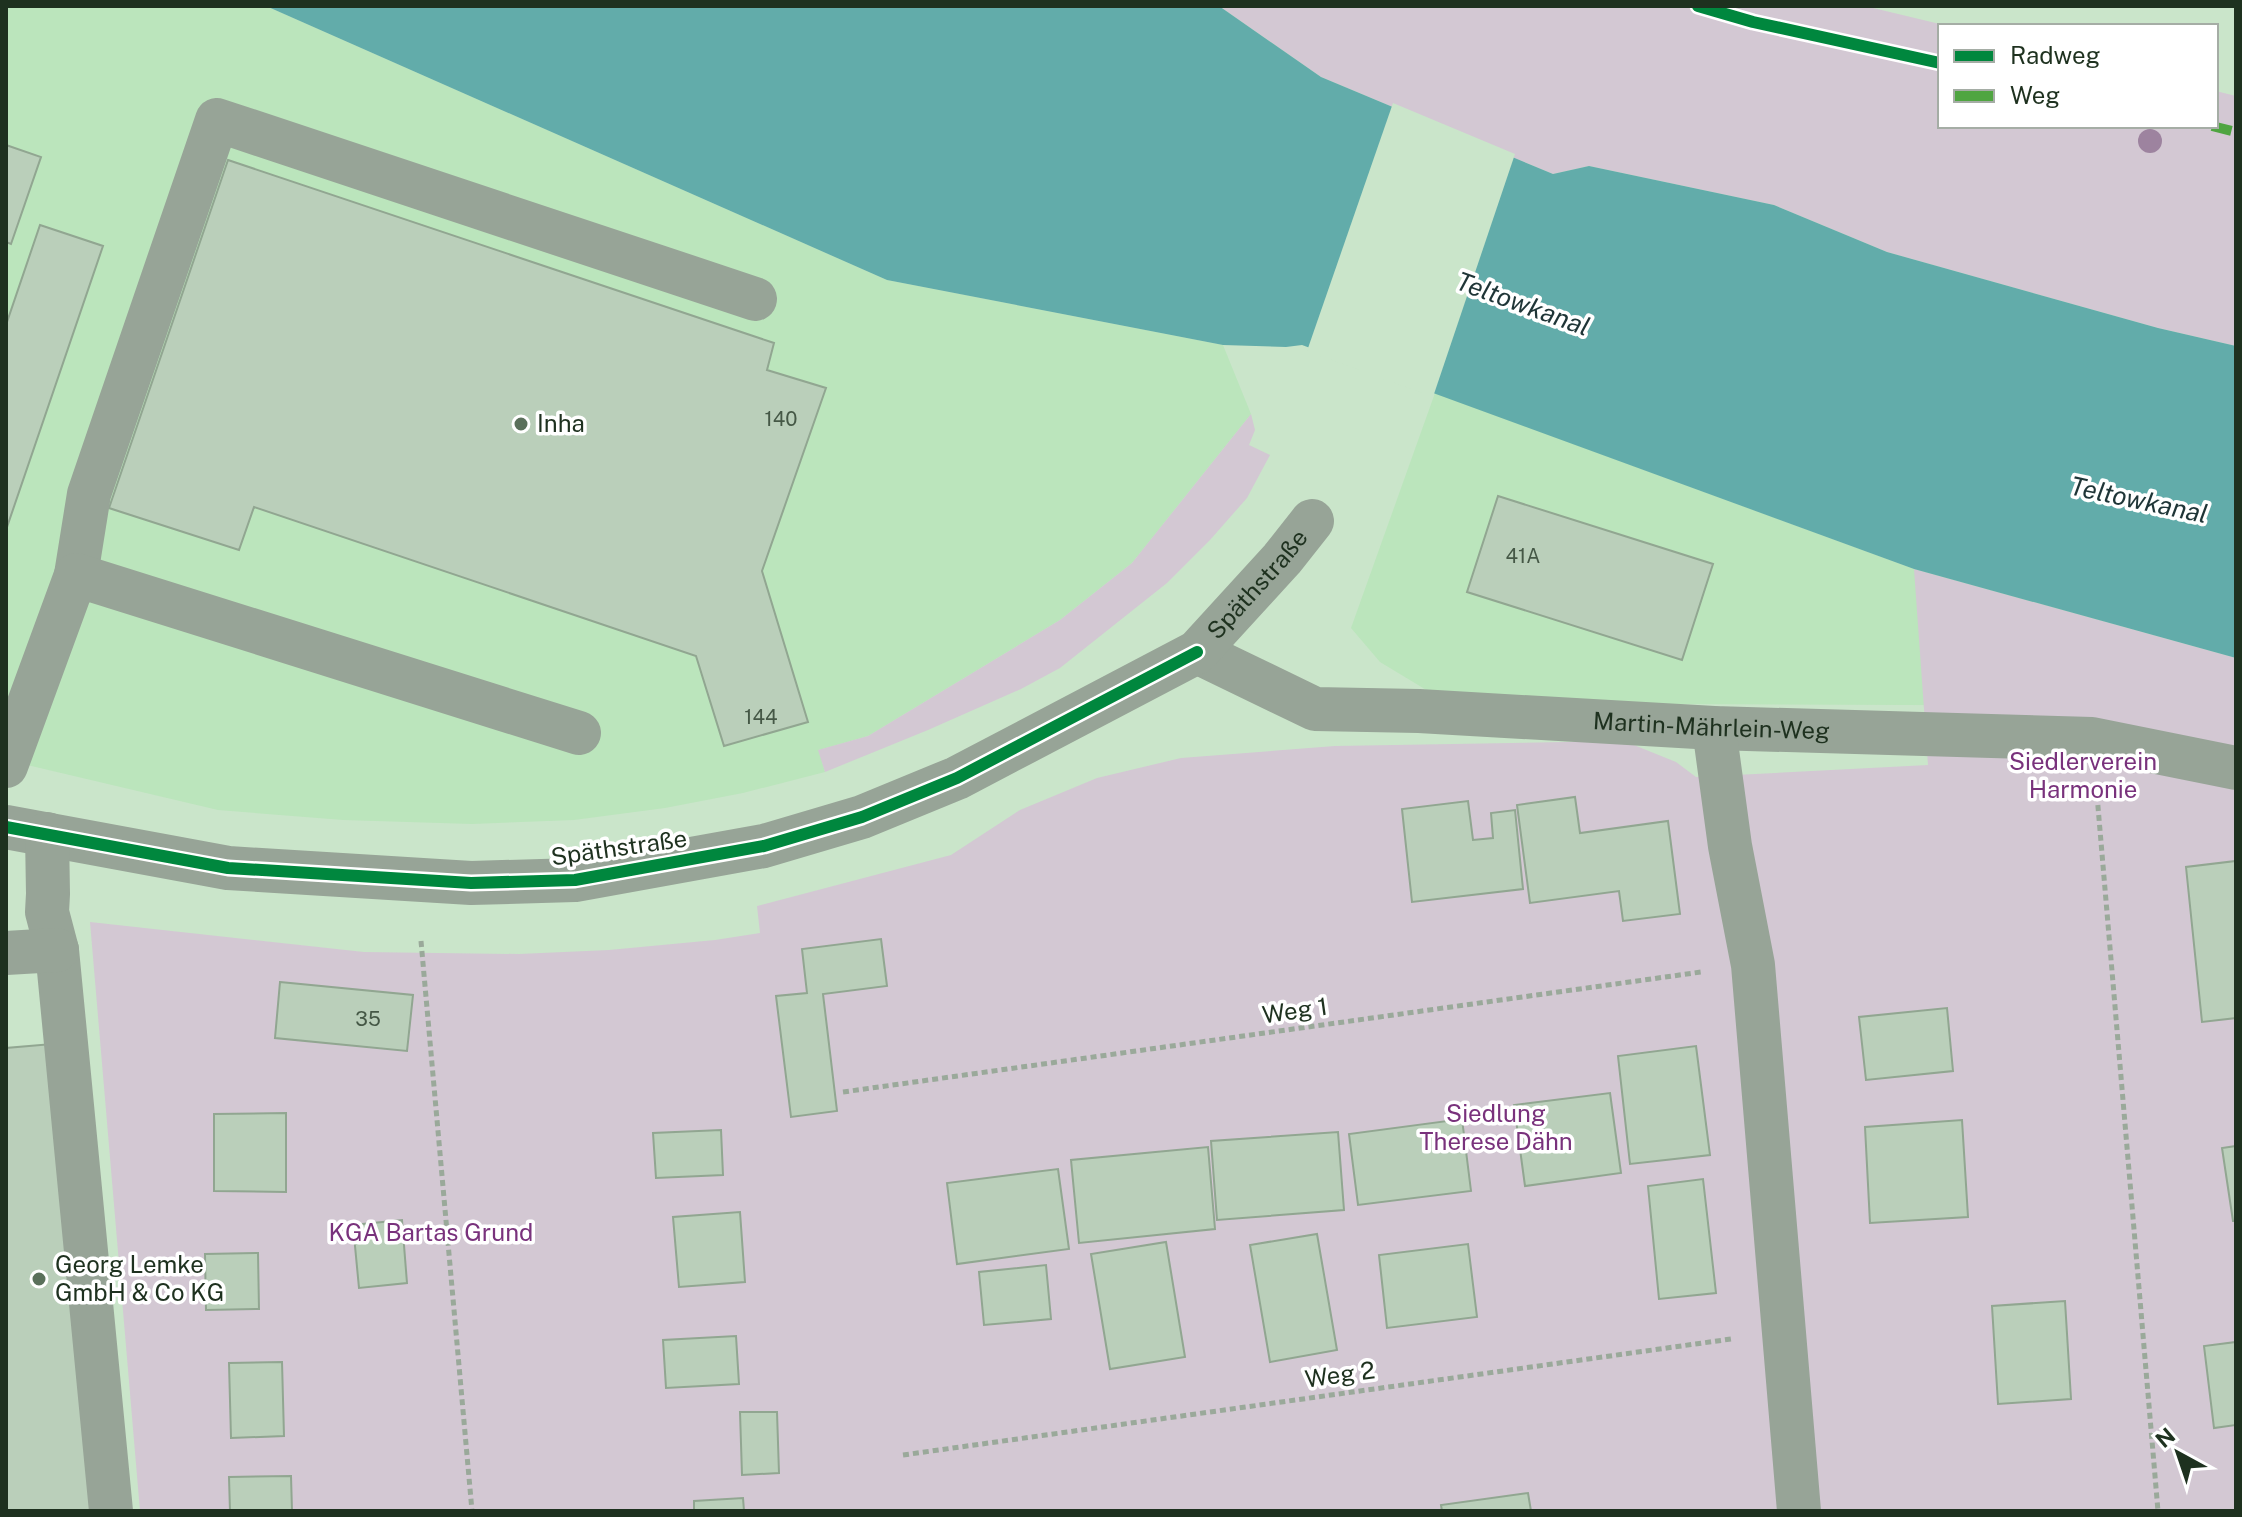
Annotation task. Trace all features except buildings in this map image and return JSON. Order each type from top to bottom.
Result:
[{"type":"street","points":[[6,766],[76,575],[89,494],[217,120],[755,299]]},
{"type":"street","name":"Späthstraße","points":[[26,830],[228,868],[471,883],[575,880],[764,846],[862,817],[957,778],[1197,652],[1282,559],[1312,521]]},
{"type":"street","points":[[76,575],[579,733]]},
{"type":"street","name":"Martin-Mährlein-Weg","points":[[1197,652],[1315,709],[1419,711],[1714,728],[2092,739],[2236,768]]},
{"type":"street","points":[[1714,728],[1724,810],[1753,965],[1799,1511]]},
{"type":"street","points":[[26,830],[57,950],[111,1511]]},
{"type":"street","points":[[6,953],[57,950]]},
{"type":"path","points":[[2092,739],[2158,1511]]},
{"type":"path","points":[[421,941],[472,1511]]},
{"type":"shaded area","points":[[6,6],[266,6],[887,280],[1223,345],[1251,414],[1132,563],[1060,620],[868,736],[819,750],[825,772],[743,793],[665,808],[574,820],[472,824],[343,820],[218,810],[6,760]]},
{"type":"shaded area","points":[[1435,393],[1914,569],[2106,622],[2122,706],[1485,703],[1428,691],[1380,662],[1351,628]]},
{"type":"green space","points":[[1219,6],[1865,6],[1940,24],[1938,128],[2218,128],[2218,92],[2236,96],[2236,346],[2158,328],[1887,252],[1774,205],[1589,166],[1553,174],[1321,77]]},
{"type":"green space","points":[[1251,414],[1255,430],[1249,445],[1270,455],[1247,498],[1167,583],[1060,668],[1021,689],[825,772],[818,750],[868,736],[1060,620],[1132,563]]},
{"type":"green space","points":[[1914,569],[2236,658],[2236,1511],[140,1511],[90,922],[364,952],[519,954],[609,950],[760,933],[757,906],[951,855],[1020,810],[1097,778],[1181,758],[1335,746],[1624,741],[1676,762],[1696,777],[1928,765]]},
{"type":"water","name":"Teltowkanal","points":[[266,6],[1219,6],[1321,77],[1553,174],[1589,166],[1774,205],[1887,252],[2158,328],[2236,346],[2236,658],[1914,569],[1302,345],[1223,345],[887,280]]},
{"type":"pier","points":[[1393,103],[1515,154],[1433,397],[1307,351]]},
{"type":"marked path","points":[[2218,128],[2236,132]]},
{"type":"cycle path","points":[[1698,6],[1753,22],[1938,63]]},
{"type":"cycle path","points":[[6,827],[228,868],[471,883],[575,880],[764,846],[862,817],[957,778],[1197,652]]},
{"type":"place","name":"Inha","points":[[521,424]]},
{"type":"place","name":"Georg Lemke GmbH & Co KG","points":[[39,1279]]},
{"type":"park label","name":"Siedlerverein Harmonie","points":[[2083,776]]},
{"type":"park label","name":"Siedlung Therese Dähn","points":[[1496,1128]]},
{"type":"park label","name":"KGA Bartas Grund","points":[[431,1233]]}]
